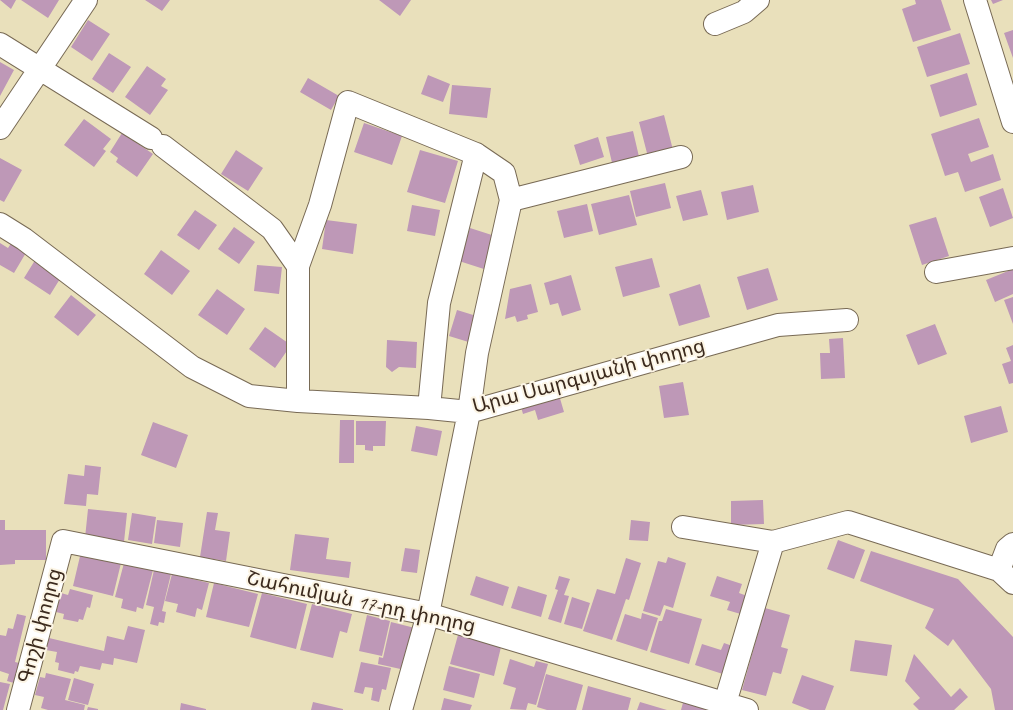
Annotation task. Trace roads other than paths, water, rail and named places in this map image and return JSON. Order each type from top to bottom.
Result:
[{"type":"street","points":[[0,128],[86,0]]},
{"type":"street","points":[[715,24],[744,12],[758,0]]},
{"type":"street","points":[[975,0],[1013,122]]},
{"type":"street","points":[[0,44],[157,142],[272,229],[298,266]]},
{"type":"street","points":[[298,401],[298,266],[320,204],[348,102],[476,154],[504,173],[511,200],[477,353],[469,412],[428,614],[401,710]]},
{"type":"street","points":[[429,408],[439,304],[476,154]]},
{"type":"street","points":[[511,200],[681,157]]},
{"type":"street","name":"Արա Սարգսյանի փողոց","points":[[0,224],[24,239],[192,366],[249,396],[298,401],[429,408],[469,412],[778,325],[847,320]]},
{"type":"street","points":[[936,272],[1013,258]]},
{"type":"street","points":[[683,527],[773,542],[848,522],[1006,577],[1007,549],[1013,544]]},
{"type":"street","name":"Շահումյան 17-րդ փողոց","points":[[63,542],[428,614],[724,706],[747,710]]},
{"type":"street","name":"Գոշի փողոց","points":[[18,710],[63,542]]},
{"type":"street","points":[[724,706],[773,542]]}]
